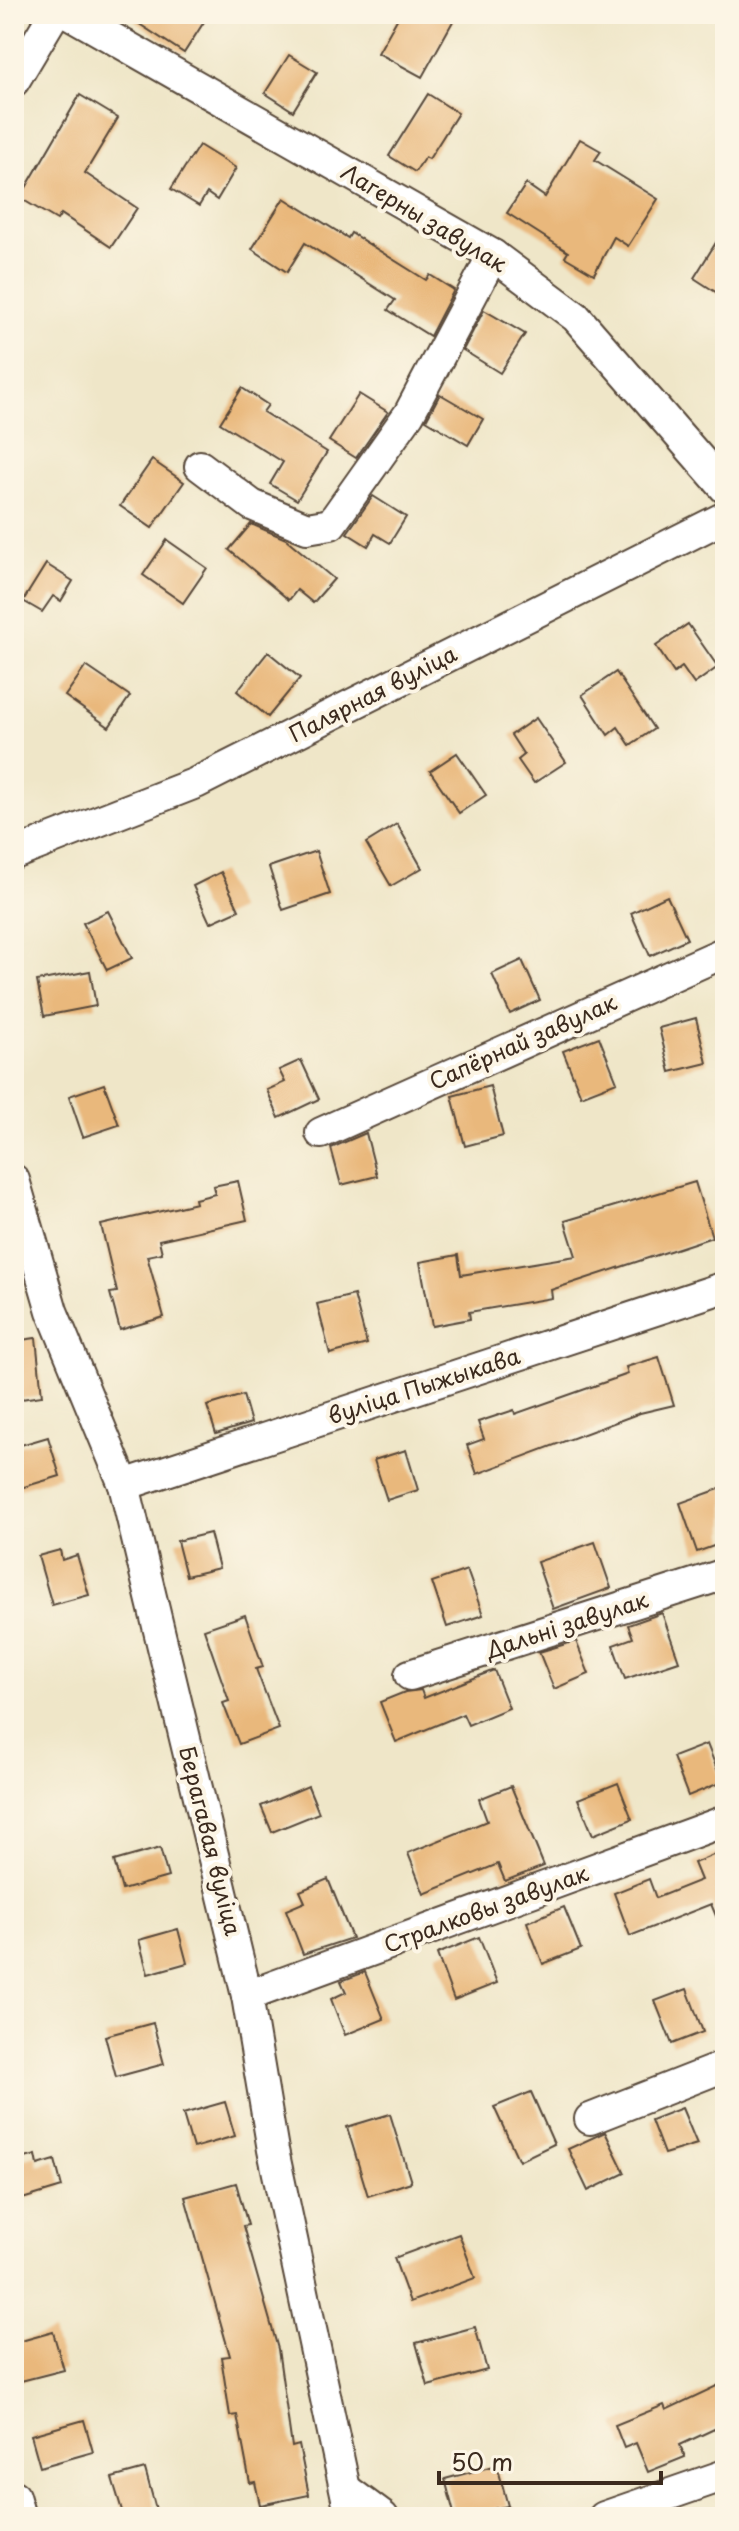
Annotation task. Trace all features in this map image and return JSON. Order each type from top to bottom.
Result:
[{"type":"street","points":[[14,81],[54,14]]},
{"type":"street","name":"Лагерны завулак","points":[[70,14],[493,255],[576,317],[725,488]]},
{"type":"street","points":[[200,466],[252,505],[307,528],[331,524],[409,414],[493,255]]},
{"type":"street","name":"Палярная вуліца","points":[[14,854],[196,783],[725,517]]},
{"type":"street","name":"Сапёрнай завулак","points":[[321,1133],[725,952]]},
{"type":"street","name":"Берагавая вуліца","points":[[14,1180],[52,1311],[124,1485],[247,1996],[273,2150],[350,2504]]},
{"type":"street","name":"вуліца Пыжыкава","points":[[124,1485],[725,1287]]},
{"type":"street","name":"Дальні завулак","points":[[410,1675],[725,1574]]},
{"type":"street","name":"Стралковы завулак","points":[[247,1996],[725,1821]]},
{"type":"street","points":[[590,2119],[725,2066]]},
{"type":"street","points":[[604,2517],[725,2475]]},
{"type":"street","points":[[14,2496],[20,2517]]},
{"type":"street","points":[[350,2504],[383,2517]]},
{"type":"building","points":[[124,14],[209,14],[184,53]]},
{"type":"building","points":[[400,14],[457,14],[422,77],[378,53]]},
{"type":"building","points":[[289,55],[317,72],[293,111],[265,93]]},
{"type":"building","points":[[428,94],[458,113],[429,159],[425,157],[415,172],[389,156]]},
{"type":"building","points":[[80,95],[118,118],[85,173],[137,208],[111,247],[61,214],[57,220],[20,198]]},
{"type":"building","points":[[580,139],[601,151],[595,160],[658,199],[628,246],[614,237],[594,274],[565,257],[568,252],[507,213],[526,184],[545,197]]},
{"type":"building","points":[[199,145],[236,168],[217,200],[207,193],[199,206],[171,189]]},
{"type":"building","points":[[284,198],[348,238],[351,233],[426,280],[430,275],[454,290],[430,336],[388,310],[395,300],[305,243],[287,272],[252,249]]},
{"type":"building","points":[[725,228],[725,298],[694,278]]},
{"type":"building","points":[[484,310],[525,334],[500,373],[463,350]]},
{"type":"building","points":[[242,388],[268,405],[263,412],[327,452],[297,500],[270,484],[283,462],[220,423]]},
{"type":"building","points":[[359,394],[388,412],[356,458],[329,441]]},
{"type":"building","points":[[440,394],[483,419],[468,445],[426,420]]},
{"type":"building","points":[[152,460],[184,482],[152,528],[120,506]]},
{"type":"building","points":[[373,496],[406,517],[390,543],[375,534],[368,546],[347,533]]},
{"type":"building","points":[[251,524],[286,539],[334,579],[313,603],[297,590],[289,600],[229,550]]},
{"type":"building","points":[[167,540],[207,568],[183,603],[143,575]]},
{"type":"building","points":[[46,564],[73,581],[61,601],[53,596],[42,612],[23,601]]},
{"type":"building","points":[[688,624],[718,667],[694,684],[682,667],[674,673],[656,646]]},
{"type":"building","points":[[268,652],[300,678],[268,717],[237,691]]},
{"type":"building","points":[[86,666],[130,696],[109,727],[65,696]]},
{"type":"building","points":[[616,672],[654,729],[630,745],[618,727],[608,735],[582,695]]},
{"type":"building","points":[[536,718],[566,762],[534,783],[518,760],[524,755],[511,735]]},
{"type":"building","points":[[457,753],[486,795],[459,813],[430,771]]},
{"type":"building","points":[[397,824],[422,868],[391,886],[366,843]]},
{"type":"building","points":[[316,851],[330,894],[283,910],[269,867]]},
{"type":"building","points":[[221,872],[239,910],[210,923],[193,886]]},
{"type":"building","points":[[667,896],[687,939],[650,956],[631,913]]},
{"type":"building","points":[[108,911],[132,958],[107,970],[83,923]]},
{"type":"building","points":[[522,960],[540,1000],[510,1014],[492,974]]},
{"type":"building","points":[[90,971],[96,1006],[44,1016],[37,981]]},
{"type":"building","points":[[696,1018],[707,1063],[670,1072],[659,1028]]},
{"type":"building","points":[[599,1037],[617,1082],[581,1096],[563,1051]]},
{"type":"building","points":[[301,1060],[319,1099],[279,1118],[267,1090],[285,1082],[279,1070]]},
{"type":"building","points":[[104,1084],[119,1125],[83,1137],[69,1096]]},
{"type":"building","points":[[490,1086],[503,1136],[465,1146],[452,1096]]},
{"type":"building","points":[[366,1133],[377,1176],[341,1185],[331,1148]]},
{"type":"building","points":[[238,1181],[247,1220],[159,1240],[162,1253],[147,1256],[164,1317],[120,1330],[110,1293],[117,1292],[101,1225],[196,1203],[195,1199],[215,1194],[213,1186]]},
{"type":"building","points":[[695,1182],[712,1237],[551,1290],[552,1298],[469,1312],[470,1319],[432,1326],[420,1262],[458,1255],[461,1275],[576,1256],[565,1221]]},
{"type":"building","points":[[354,1295],[367,1344],[330,1354],[317,1304]]},
{"type":"building","points":[[36,1338],[42,1396],[14,1400],[14,1341]]},
{"type":"building","points":[[659,1357],[674,1405],[640,1413],[477,1474],[467,1445],[484,1439],[478,1422],[514,1410],[515,1414],[628,1374],[626,1367]]},
{"type":"building","points":[[243,1395],[251,1423],[216,1434],[207,1406]]},
{"type":"building","points":[[48,1437],[60,1476],[14,1490],[14,1447]]},
{"type":"building","points":[[406,1450],[418,1490],[387,1500],[374,1460]]},
{"type":"building","points":[[725,1487],[725,1542],[697,1552],[680,1503]]},
{"type":"building","points":[[210,1533],[219,1568],[186,1576],[177,1541]]},
{"type":"building","points":[[595,1542],[611,1588],[553,1609],[537,1562]]},
{"type":"building","points":[[60,1550],[62,1560],[77,1555],[89,1595],[52,1605],[38,1556]]},
{"type":"building","points":[[467,1570],[483,1615],[447,1627],[432,1582]]},
{"type":"building","points":[[662,1613],[679,1661],[625,1679],[613,1645],[633,1638],[628,1625]]},
{"type":"building","points":[[245,1615],[263,1667],[256,1669],[279,1729],[239,1744],[223,1703],[229,1701],[204,1629]]},
{"type":"building","points":[[576,1641],[589,1674],[554,1689],[539,1652]]},
{"type":"building","points":[[494,1670],[509,1708],[468,1725],[463,1714],[396,1742],[380,1702],[405,1692],[421,1690],[424,1698]]},
{"type":"building","points":[[707,1744],[722,1782],[688,1796],[673,1757]]},
{"type":"building","points":[[618,1783],[632,1819],[593,1835],[578,1799]]},
{"type":"building","points":[[308,1786],[319,1813],[272,1832],[261,1806]]},
{"type":"building","points":[[511,1786],[544,1866],[505,1881],[498,1864],[424,1894],[408,1853],[487,1821],[479,1799]]},
{"type":"building","points":[[160,1848],[168,1877],[122,1890],[114,1861]]},
{"type":"building","points":[[725,1850],[725,1937],[711,1904],[630,1936],[614,1893],[649,1879],[656,1898],[701,1880],[694,1863]]},
{"type":"building","points":[[328,1879],[352,1938],[303,1954],[286,1910],[305,1902],[300,1891]]},
{"type":"building","points":[[564,1907],[581,1949],[543,1964],[527,1922]]},
{"type":"building","points":[[178,1929],[187,1963],[148,1974],[139,1940]]},
{"type":"building","points":[[479,1937],[497,1983],[454,2000],[437,1954]]},
{"type":"building","points":[[365,1972],[384,2019],[345,2035],[331,1999],[346,1992],[341,1981]]},
{"type":"building","points":[[687,1989],[703,2032],[672,2044],[655,2001]]},
{"type":"building","points":[[153,2023],[164,2064],[116,2077],[105,2036]]},
{"type":"building","points":[[531,2092],[554,2144],[519,2161],[494,2107]]},
{"type":"building","points":[[225,2102],[235,2136],[193,2148],[183,2114]]},
{"type":"building","points":[[682,2108],[697,2144],[664,2154],[651,2120]]},
{"type":"building","points":[[390,2114],[411,2182],[368,2196],[347,2127]]},
{"type":"building","points":[[605,2132],[625,2173],[588,2191],[568,2149]]},
{"type":"building","points":[[36,2155],[38,2165],[55,2160],[62,2187],[19,2200],[14,2183],[14,2161]]},
{"type":"building","points":[[236,2183],[248,2225],[243,2226],[278,2349],[292,2447],[299,2445],[309,2495],[260,2505],[255,2482],[250,2483],[237,2415],[230,2416],[221,2357],[230,2356],[185,2197]]},
{"type":"building","points":[[459,2234],[475,2278],[410,2302],[394,2258]]},
{"type":"building","points":[[475,2327],[487,2370],[428,2386],[416,2343]]},
{"type":"building","points":[[53,2332],[64,2370],[21,2381],[14,2343]]},
{"type":"building","points":[[725,2382],[725,2424],[680,2445],[685,2457],[648,2472],[636,2443],[624,2448],[615,2425],[664,2405],[666,2410]]},
{"type":"building","points":[[84,2420],[93,2452],[40,2467],[31,2435]]},
{"type":"building","points":[[497,2465],[508,2506],[455,2517],[445,2479]]},
{"type":"building","points":[[145,2469],[158,2517],[124,2517],[112,2478]]}]
